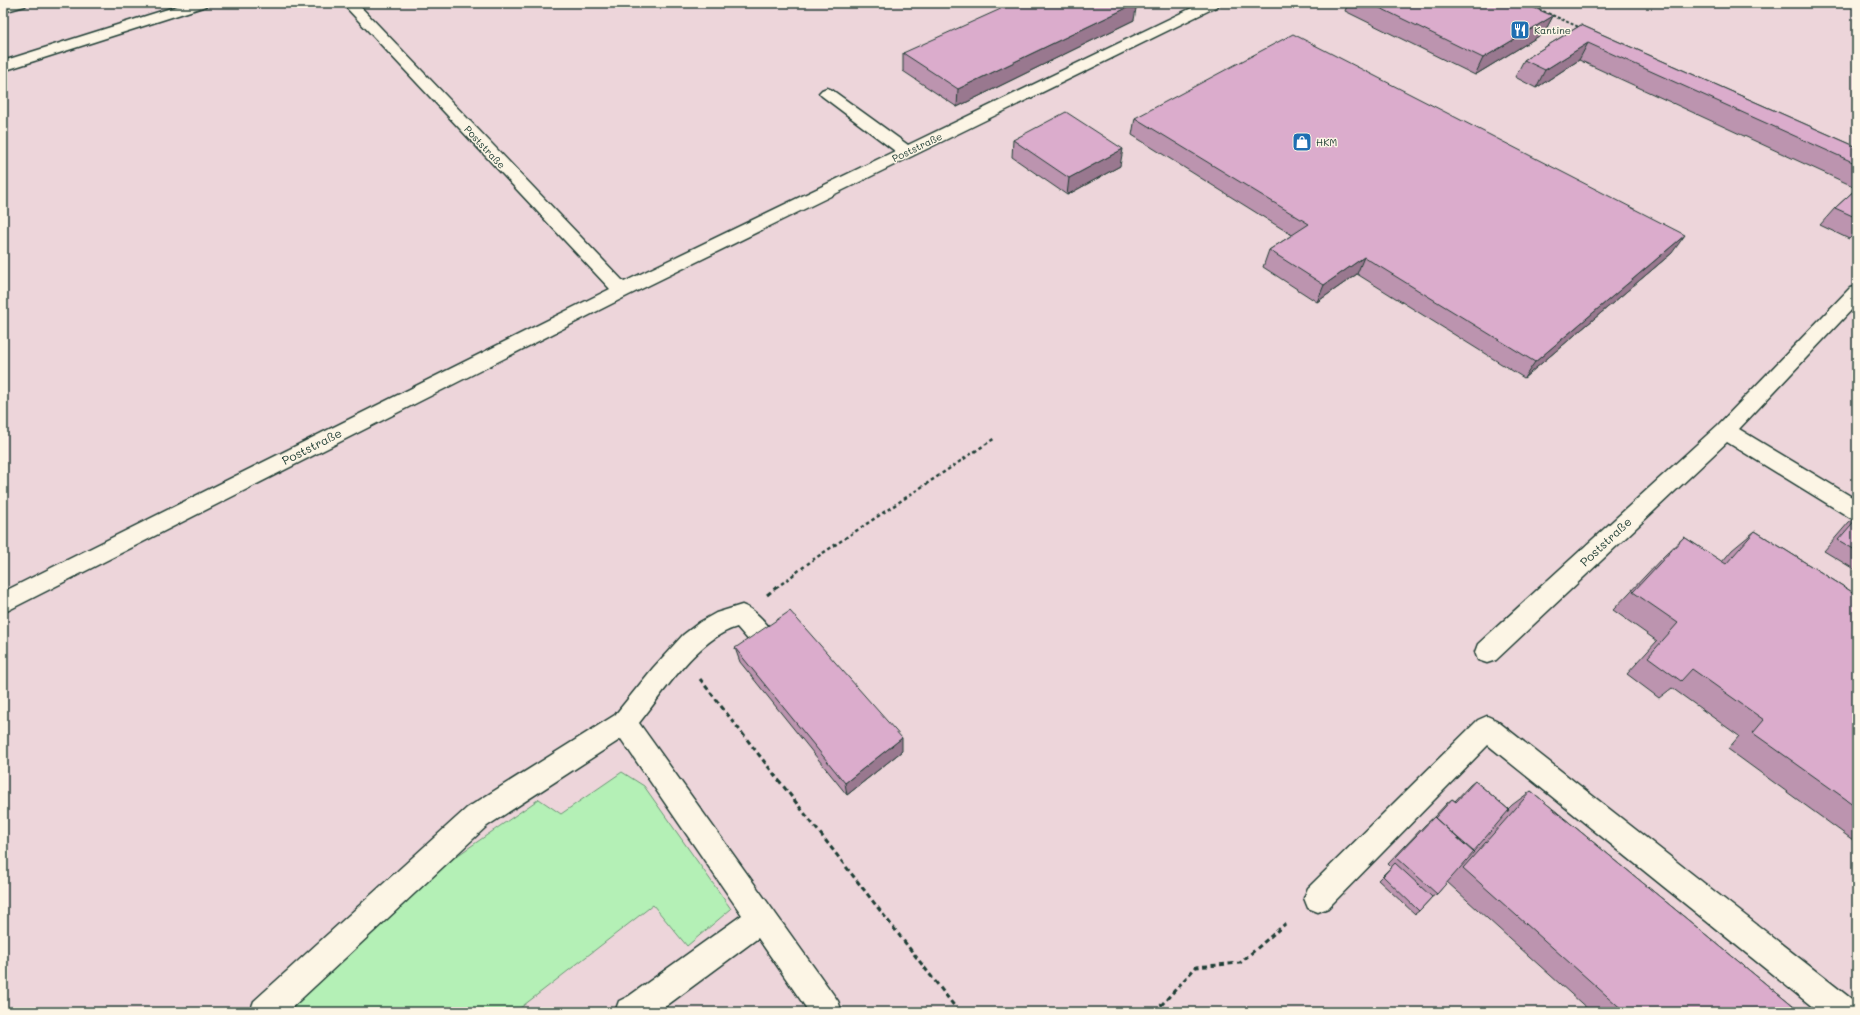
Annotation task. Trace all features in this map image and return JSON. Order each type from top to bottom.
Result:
[{"type":"street","points":[[3,8],[20,3]]},
{"type":"street","points":[[3,66],[201,3]]},
{"type":"street","name":"Poststraße","points":[[349,3],[622,291]]},
{"type":"street","name":"Poststraße","points":[[3,603],[622,291],[1212,3]]},
{"type":"street","points":[[827,93],[907,152]]},
{"type":"street","name":"Poststraße","points":[[1487,652],[1725,432],[1857,292]]},
{"type":"street","points":[[1725,432],[1857,511]]},
{"type":"street","points":[[265,1012],[477,818],[624,723],[680,654],[706,630],[731,617],[742,615],[767,643]]},
{"type":"street","points":[[624,723],[827,1012]]},
{"type":"street","points":[[1318,898],[1487,728],[1843,1012]]},
{"type":"street","points":[[630,1012],[640,1007],[761,918]]},
{"type":"path","points":[[1525,3],[1582,28]]},
{"type":"path","points":[[742,615],[814,559],[995,438]]},
{"type":"path","points":[[680,654],[959,1012]]},
{"type":"path","points":[[1155,1012],[1196,968],[1240,963],[1285,924]]},
{"type":"shaded area","points":[[3,3],[1857,3],[1857,1012],[3,1012]]},
{"type":"green space","points":[[622,772],[644,786],[731,909],[687,946],[653,905],[515,1012],[461,1012],[457,1006],[449,1012],[287,1012],[428,876],[539,799],[561,814]]},
{"type":"building","points":[[1014,3],[1137,3],[958,89],[903,53]]},
{"type":"building","points":[[1370,3],[1523,3],[1553,16],[1483,58]]},
{"type":"building","points":[[1581,25],[1857,147],[1857,164],[1588,43],[1545,70],[1524,60]]},
{"type":"building","points":[[1293,34],[1685,235],[1535,362],[1364,257],[1324,285],[1269,250],[1309,224],[1135,118]]},
{"type":"building","points":[[1066,112],[1123,149],[1069,178],[1013,140]]},
{"type":"building","points":[[1857,188],[1857,218],[1835,208]]},
{"type":"building","points":[[1857,518],[1857,551],[1838,540]]},
{"type":"building","points":[[1755,531],[1857,595],[1857,807],[1753,733],[1764,720],[1692,669],[1681,681],[1648,657],[1678,623],[1633,592],[1684,537],[1726,564]]},
{"type":"building","points":[[790,611],[902,738],[845,783],[735,648]]},
{"type":"building","points":[[1475,781],[1509,810],[1473,852],[1435,818],[1452,799],[1456,802]]},
{"type":"building","points":[[1531,791],[1800,1012],[1625,1012],[1463,868]]},
{"type":"building","points":[[1434,817],[1474,852],[1437,894],[1396,857]]},
{"type":"building","points":[[1395,863],[1432,897],[1419,911],[1383,876]]},
{"type":"place","name":"Kantine","points":[[1520,30]]},
{"type":"place","name":"HKM","points":[[1302,142]]}]
